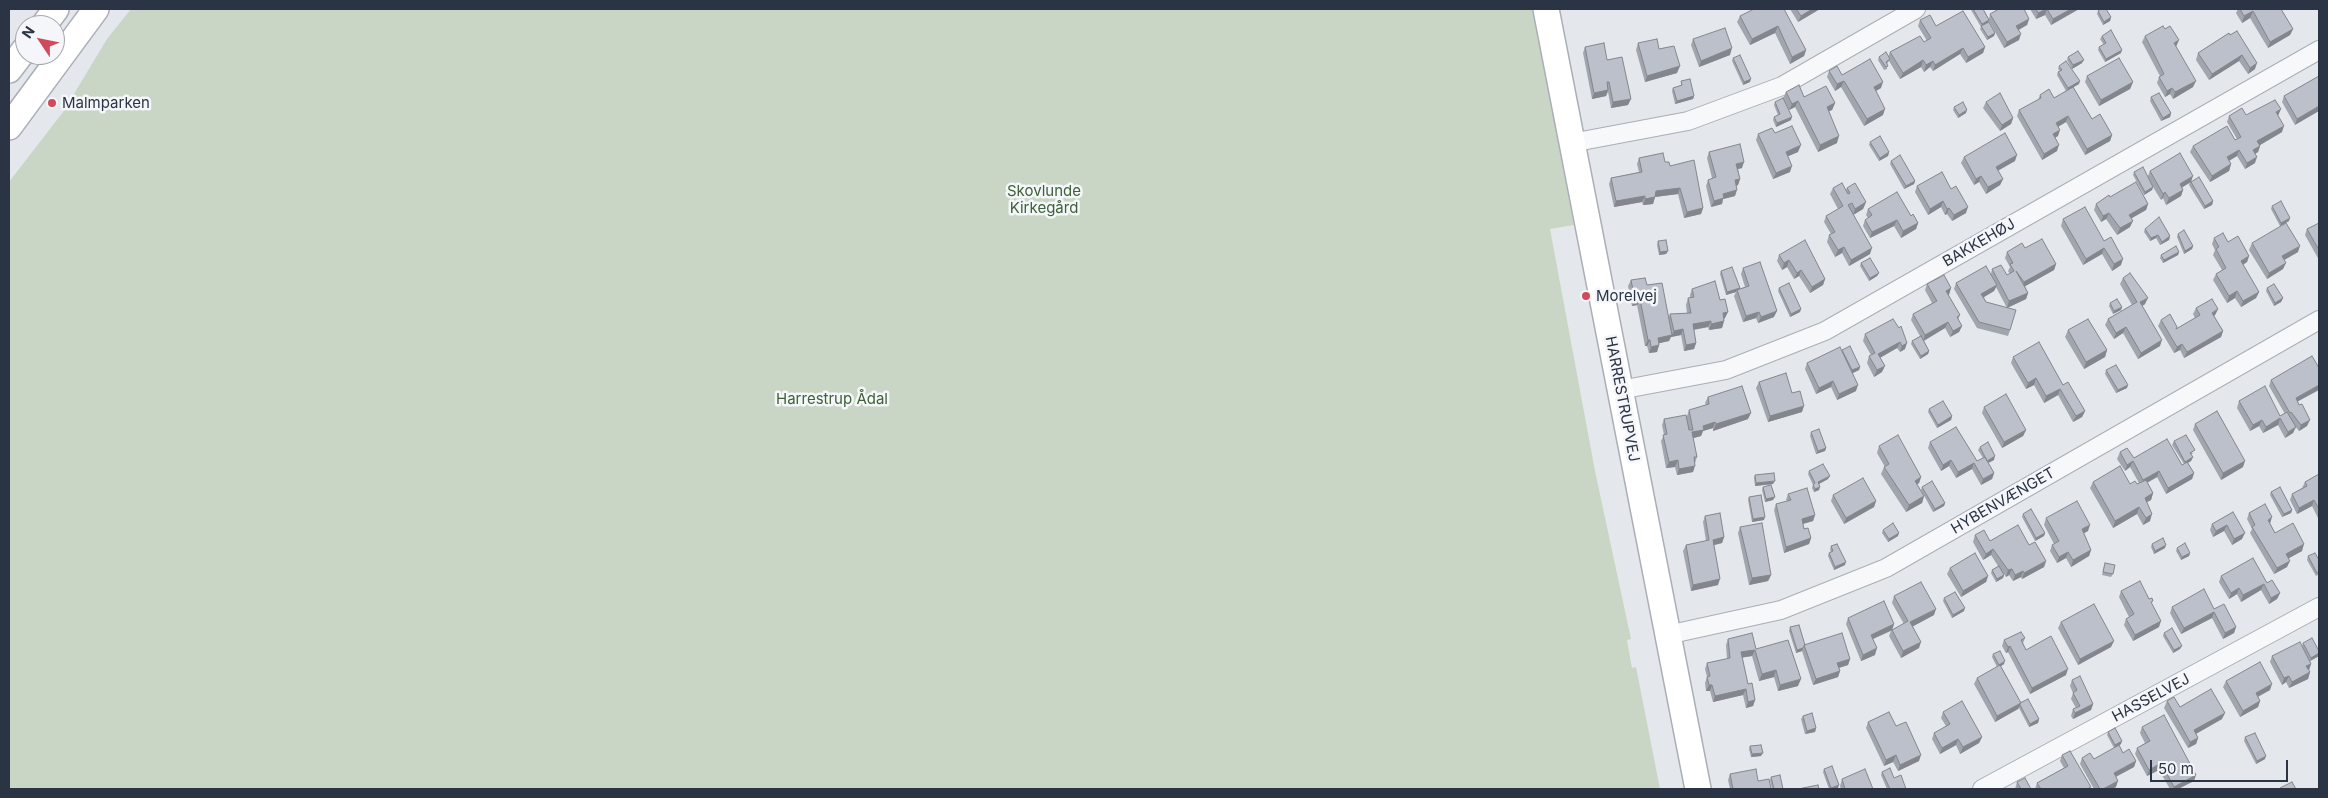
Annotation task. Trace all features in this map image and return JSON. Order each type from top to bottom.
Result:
[{"type":"street","points":[[9,127],[96,9]]},
{"type":"street","name":"HARRESTRUPVEJ","points":[[1546,9],[1698,789]]},
{"type":"street","points":[[1571,143],[1688,121],[1782,86],[1916,9]]},
{"type":"street","name":"BAKKEHØJ","points":[[1620,390],[1726,370],[1825,331],[2319,50]]},
{"type":"street","name":"HYBENVÆNGET","points":[[1667,635],[1781,610],[1886,568],[2319,320]]},
{"type":"street","name":"HASSELVEJ","points":[[1982,789],[2319,607]]},
{"type":"green space","name":"Harrestrup Ådal","points":[[131,9],[1533,9],[1574,225],[1550,229],[1595,471],[1631,639],[1627,640],[1632,668],[1636,667],[1660,789],[9,789],[9,182],[63,112],[107,39]]},
{"type":"building","points":[[1754,9],[1784,9],[1806,50],[1792,57],[1778,26],[1752,39],[1740,16]]},
{"type":"building","points":[[1796,9],[1812,9],[1801,16]]},
{"type":"building","points":[[1973,9],[1983,9],[1989,20],[1982,24]]},
{"type":"building","points":[[1999,9],[2024,9],[2029,19],[2016,26],[2021,34],[2007,42],[1990,14]]},
{"type":"building","points":[[2036,9],[2046,9],[2038,13]]},
{"type":"building","points":[[2047,9],[2071,9],[2053,19]]},
{"type":"building","points":[[2106,9],[2111,17],[2104,22],[2098,11]]},
{"type":"building","points":[[2240,9],[2281,9],[2293,29],[2270,42],[2253,11],[2244,16]]},
{"type":"building","points":[[1963,11],[1985,47],[1968,57],[1963,48],[1935,65],[1933,61],[1926,65],[1923,60],[1903,73],[1890,52],[1920,36],[1924,42],[1931,38],[1920,20],[1930,15],[1936,26]]},
{"type":"building","points":[[1989,22],[1995,33],[1988,37],[1981,26]]},
{"type":"building","points":[[2163,26],[2165,29],[2170,26],[2179,40],[2174,43],[2196,81],[2175,92],[2172,88],[2167,91],[2159,77],[2164,74],[2145,36]]},
{"type":"building","points":[[1725,28],[1732,48],[1701,61],[1693,39]]},
{"type":"building","points":[[2111,30],[2122,50],[2106,59],[2099,47],[2106,43],[2102,36]]},
{"type":"building","points":[[2237,31],[2257,63],[2250,68],[2242,55],[2212,74],[2198,53],[2229,33],[2230,35]]},
{"type":"building","points":[[1657,39],[1659,49],[1674,46],[1680,66],[1647,76],[1638,43]]},
{"type":"building","points":[[1604,43],[1607,60],[1622,57],[1631,99],[1613,102],[1609,82],[1607,82],[1608,90],[1594,93],[1585,47]]},
{"type":"building","points":[[2078,51],[2084,60],[2073,65],[2068,57]]},
{"type":"building","points":[[1886,52],[1890,59],[1886,62],[1888,66],[1886,67],[1879,57]]},
{"type":"building","points":[[1740,55],[1751,79],[1744,82],[1733,58]]},
{"type":"building","points":[[2119,58],[2133,82],[2101,100],[2087,76]]},
{"type":"building","points":[[1870,59],[1883,82],[1874,87],[1885,109],[1867,119],[1844,81],[1837,84],[1829,71],[1837,66],[1842,75]]},
{"type":"building","points":[[2066,61],[2080,81],[2068,88],[2058,72],[2062,70],[2059,66]]},
{"type":"building","points":[[2319,76],[2319,106],[2297,119],[2284,96]]},
{"type":"building","points":[[1690,79],[1694,96],[1677,101],[1673,88],[1682,85],[1681,81]]},
{"type":"building","points":[[1799,85],[1804,97],[1826,86],[1835,103],[1827,107],[1839,136],[1820,145],[1798,101],[1792,104],[1786,92]]},
{"type":"building","points":[[2073,87],[2092,119],[2100,114],[2112,135],[2087,149],[2068,116],[2056,123],[2060,130],[2053,134],[2059,145],[2044,154],[2019,110],[2041,98],[2040,95],[2049,89],[2054,98]]},
{"type":"building","points":[[2000,93],[2013,118],[2002,125],[1986,102]]},
{"type":"building","points":[[2159,93],[2171,113],[2163,118],[2151,97]]},
{"type":"building","points":[[1783,98],[1792,117],[1777,123],[1774,117],[1780,114],[1775,102]]},
{"type":"building","points":[[2275,100],[2281,109],[2276,112],[2284,126],[2257,141],[2260,146],[2253,150],[2257,157],[2247,163],[2239,150],[2227,157],[2231,164],[2212,176],[2193,146],[2227,126],[2235,140],[2241,137],[2229,116],[2242,108],[2246,115]]},
{"type":"building","points":[[1963,102],[1967,110],[1959,115],[1954,107]]},
{"type":"building","points":[[1792,126],[1801,145],[1786,152],[1792,166],[1776,173],[1758,134],[1772,128],[1775,133]]},
{"type":"building","points":[[2005,133],[2017,155],[1996,167],[2003,179],[1988,187],[1981,176],[1976,179],[1964,157]]},
{"type":"building","points":[[1880,136],[1889,152],[1880,158],[1870,142]]},
{"type":"building","points":[[1740,144],[1744,162],[1736,164],[1740,179],[1735,180],[1737,190],[1723,194],[1724,198],[1714,201],[1708,180],[1716,177],[1709,152]]},
{"type":"building","points":[[1663,153],[1665,162],[1669,162],[1670,166],[1694,160],[1703,208],[1687,212],[1680,188],[1656,191],[1655,197],[1645,199],[1645,196],[1616,201],[1611,178],[1642,172],[1639,158]]},
{"type":"building","points":[[2180,153],[2193,176],[2180,184],[2183,190],[2169,198],[2165,192],[2163,194],[2150,171]]},
{"type":"building","points":[[1900,155],[1915,181],[1906,186],[1891,161]]},
{"type":"building","points":[[2143,167],[2153,187],[2145,192],[2134,172]]},
{"type":"building","points":[[1942,172],[1951,189],[1956,186],[1968,207],[1954,215],[1949,208],[1947,209],[1943,201],[1930,209],[1917,186]]},
{"type":"building","points":[[2199,177],[2213,201],[2205,206],[2191,182]]},
{"type":"building","points":[[2136,182],[2148,204],[2129,215],[2133,221],[2120,228],[2109,213],[2103,216],[2096,204],[2109,195],[2110,197]]},
{"type":"building","points":[[1842,183],[1848,194],[1850,193],[1847,188],[1855,183],[1866,202],[1855,209],[1852,203],[1848,205],[1872,248],[1851,260],[1844,247],[1838,250],[1829,235],[1835,232],[1826,216],[1843,206],[1833,188]]},
{"type":"building","points":[[1897,192],[1911,216],[1913,214],[1918,223],[1903,231],[1897,220],[1872,232],[1865,220],[1872,215],[1868,209]]},
{"type":"building","points":[[2281,201],[2290,218],[2281,223],[2272,206]]},
{"type":"building","points":[[2085,207],[2104,241],[2111,237],[2123,259],[2114,264],[2104,248],[2086,259],[2063,219]]},
{"type":"building","points":[[2159,217],[2170,236],[2162,242],[2158,235],[2151,238],[2145,229]]},
{"type":"building","points":[[2286,223],[2300,246],[2282,256],[2286,263],[2269,273],[2252,243]]},
{"type":"building","points":[[2319,223],[2319,250],[2307,229]]},
{"type":"building","points":[[2184,230],[2193,246],[2185,251],[2178,234]]},
{"type":"building","points":[[2223,233],[2228,242],[2238,236],[2249,256],[2241,261],[2259,292],[2243,301],[2237,291],[2229,296],[2216,274],[2226,268],[2216,249],[2219,247],[2214,238]]},
{"type":"building","points":[[2042,239],[2056,264],[2024,282],[2016,271],[2028,293],[2009,301],[1992,269],[2001,265],[2007,275],[2014,271],[2010,264],[2013,263],[2007,252],[2022,243],[2025,248]]},
{"type":"building","points":[[1666,240],[1668,251],[1660,252],[1658,241]]},
{"type":"building","points":[[1805,240],[1825,279],[1812,287],[1801,270],[1797,273],[1789,260],[1784,263],[1779,255]]},
{"type":"building","points":[[2176,246],[2179,252],[2164,260],[2161,255]]},
{"type":"building","points":[[1870,258],[1879,273],[1870,278],[1861,263]]},
{"type":"building","points":[[1760,262],[1777,311],[1761,317],[1759,312],[1746,316],[1737,290],[1749,286],[1743,268]]},
{"type":"building","points":[[1986,266],[1997,285],[1981,294],[1986,302],[2016,310],[2010,330],[1979,322],[1956,283]]},
{"type":"building","points":[[1732,267],[1740,288],[1727,292],[1721,271]]},
{"type":"building","points":[[2130,273],[2148,298],[2140,302],[2162,340],[2141,353],[2126,327],[2116,333],[2108,319],[2137,302],[2123,278]]},
{"type":"building","points":[[1944,275],[1951,288],[1946,291],[1960,315],[1957,317],[1962,326],[1953,331],[1948,322],[1925,335],[1913,314],[1937,301],[1927,284]]},
{"type":"building","points":[[1645,278],[1647,285],[1662,283],[1672,335],[1658,338],[1659,345],[1651,347],[1640,299],[1635,300],[1631,280]]},
{"type":"building","points":[[1715,281],[1720,300],[1725,299],[1728,312],[1723,313],[1724,321],[1711,324],[1711,321],[1693,324],[1696,343],[1686,345],[1683,329],[1674,331],[1670,314],[1691,313],[1688,298],[1694,297],[1692,289]]},
{"type":"building","points":[[1789,283],[1801,309],[1791,314],[1779,288]]},
{"type":"building","points":[[2274,284],[2283,298],[2275,303],[2267,288]]},
{"type":"building","points":[[2117,299],[2122,307],[2114,311],[2110,303]]},
{"type":"building","points":[[2212,299],[2218,309],[2212,313],[2223,331],[2187,352],[2182,344],[2177,347],[2161,320],[2170,314],[2177,327],[2176,329],[2200,315],[2196,308]]},
{"type":"building","points":[[1893,319],[1899,328],[1901,326],[1907,343],[1902,346],[1900,342],[1878,354],[1885,366],[1877,370],[1869,356],[1875,353],[1865,334]]},
{"type":"building","points":[[2088,319],[2107,350],[2086,362],[2068,330]]},
{"type":"building","points":[[1921,336],[1929,351],[1921,356],[1912,341]]},
{"type":"building","points":[[2039,342],[2063,385],[2068,382],[2085,411],[2076,416],[2060,389],[2046,396],[2036,378],[2028,383],[2013,357]]},
{"type":"building","points":[[1850,346],[1860,367],[1852,370],[1842,350]]},
{"type":"building","points":[[1840,347],[1858,385],[1839,394],[1833,381],[1819,388],[1807,363]]},
{"type":"building","points":[[2312,356],[2319,368],[2319,385],[2296,398],[2299,405],[2302,404],[2310,420],[2301,425],[2290,413],[2271,380]]},
{"type":"building","points":[[2116,365],[2128,385],[2118,390],[2106,370]]},
{"type":"building","points":[[1786,373],[1792,393],[1800,391],[1804,406],[1770,416],[1759,382]]},
{"type":"building","points":[[1742,386],[1751,413],[1716,424],[1715,422],[1703,426],[1704,430],[1692,432],[1697,457],[1694,457],[1695,466],[1679,469],[1678,460],[1669,462],[1663,435],[1667,434],[1664,419],[1686,415],[1689,430],[1693,430],[1689,410],[1709,404],[1708,397]]},
{"type":"building","points":[[2265,386],[2280,416],[2287,412],[2296,427],[2288,432],[2280,418],[2266,427],[2262,420],[2253,425],[2239,401]]},
{"type":"building","points":[[2006,394],[2026,430],[2004,442],[1984,407]]},
{"type":"building","points":[[1943,401],[1952,416],[1938,425],[1929,409]]},
{"type":"building","points":[[2217,411],[2245,461],[2223,473],[2195,424]]},
{"type":"building","points":[[1956,427],[1977,461],[1985,457],[1994,473],[1983,479],[1974,463],[1958,472],[1951,460],[1943,465],[1930,442]]},
{"type":"building","points":[[1819,429],[1826,448],[1818,451],[1811,432]]},
{"type":"building","points":[[1898,435],[1921,477],[1915,481],[1924,496],[1909,505],[1884,467],[1889,464],[1879,446]]},
{"type":"building","points":[[2186,435],[2195,450],[2190,453],[2193,457],[2185,462],[2174,441]]},
{"type":"building","points":[[2167,439],[2182,465],[2187,462],[2194,473],[2168,488],[2159,471],[2143,480],[2133,461],[2127,465],[2120,452],[2127,448],[2134,458]]},
{"type":"building","points":[[1988,442],[1995,456],[1987,461],[1980,447]]},
{"type":"building","points":[[1823,464],[1830,476],[1818,482],[1820,487],[1815,489],[1813,485],[1815,483],[1809,471]]},
{"type":"building","points":[[2120,466],[2130,484],[2135,481],[2137,484],[2146,480],[2153,493],[2145,498],[2152,514],[2146,518],[2139,507],[2115,521],[2093,482]]},
{"type":"building","points":[[1774,473],[1775,481],[1756,483],[1755,475]]},
{"type":"building","points":[[2319,474],[2319,509],[2314,500],[2299,508],[2292,494],[2307,486],[2305,482]]},
{"type":"building","points":[[1863,478],[1876,501],[1846,518],[1833,495]]},
{"type":"building","points":[[1932,481],[1945,503],[1935,509],[1922,487]]},
{"type":"building","points":[[1771,485],[1775,497],[1766,499],[1763,487]]},
{"type":"building","points":[[2280,487],[2292,510],[2284,514],[2271,492]]},
{"type":"building","points":[[1807,488],[1815,515],[1802,519],[1804,529],[1808,528],[1811,538],[1786,547],[1776,504],[1791,500],[1788,494]]},
{"type":"building","points":[[1761,495],[1765,517],[1753,519],[1749,497]]},
{"type":"building","points":[[2077,501],[2090,525],[2082,529],[2091,550],[2073,560],[2068,552],[2059,557],[2052,545],[2059,541],[2046,518]]},
{"type":"building","points":[[2265,504],[2272,517],[2268,520],[2275,533],[2293,523],[2304,544],[2286,554],[2290,561],[2277,568],[2252,527],[2255,525],[2249,513]]},
{"type":"building","points":[[2031,509],[2045,533],[2036,538],[2023,514]]},
{"type":"building","points":[[2233,512],[2245,533],[2234,539],[2227,525],[2216,531],[2212,524]]},
{"type":"building","points":[[1720,513],[1724,537],[1713,540],[1720,579],[1693,585],[1686,545],[1709,540],[1705,516]]},
{"type":"building","points":[[1762,523],[1771,575],[1752,578],[1740,527]]},
{"type":"building","points":[[1893,523],[1899,533],[1889,539],[1883,530]]},
{"type":"building","points":[[2018,525],[2029,545],[2035,542],[2046,561],[2024,573],[2023,571],[2015,575],[2012,569],[2008,570],[1993,549],[1986,554],[1975,535],[1984,530],[1990,541]]},
{"type":"building","points":[[2163,538],[2166,545],[2155,551],[2152,544]]},
{"type":"building","points":[[2185,543],[2190,553],[2182,557],[2177,548]]},
{"type":"building","points":[[1837,544],[1846,562],[1835,567],[1829,553],[1833,551],[1831,546]]},
{"type":"building","points":[[1975,553],[1988,576],[1963,591],[1950,568]]},
{"type":"building","points":[[2315,553],[2319,560],[2319,572],[2317,573],[2308,556]]},
{"type":"building","points":[[2253,558],[2267,583],[2272,580],[2280,593],[2271,598],[2264,584],[2243,595],[2239,588],[2231,593],[2221,576]]},
{"type":"building","points":[[2105,563],[2115,565],[2113,574],[2103,572]]},
{"type":"building","points":[[1999,566],[2004,575],[1997,579],[1992,570]]},
{"type":"building","points":[[2140,581],[2149,599],[2152,598],[2153,601],[2151,602],[2161,621],[2135,635],[2126,619],[2134,614],[2121,591]]},
{"type":"building","points":[[1921,582],[1936,609],[1910,622],[1921,642],[1903,651],[1892,630],[1908,621],[1894,596]]},
{"type":"building","points":[[2204,589],[2214,609],[2224,604],[2236,627],[2225,633],[2214,612],[2184,628],[2172,607]]},
{"type":"building","points":[[1955,592],[1965,608],[1953,615],[1944,598]]},
{"type":"building","points":[[1884,601],[1894,624],[1871,635],[1877,648],[1863,655],[1848,618]]},
{"type":"building","points":[[2094,604],[2114,641],[2080,659],[2061,622]]},
{"type":"building","points":[[1799,625],[1805,645],[1797,650],[1790,627]]},
{"type":"building","points":[[2172,628],[2182,646],[2174,650],[2164,633]]},
{"type":"building","points":[[2021,632],[2025,638],[2021,640],[2026,650],[2051,636],[2068,669],[2032,688],[2010,646],[2008,647],[2004,640]]},
{"type":"building","points":[[1752,633],[1756,649],[1788,640],[1801,679],[1780,685],[1776,670],[1762,674],[1755,650],[1741,652],[1748,684],[1752,683],[1755,700],[1748,702],[1746,689],[1715,696],[1712,685],[1709,685],[1707,677],[1710,676],[1707,663],[1730,658],[1728,639]]},
{"type":"building","points":[[1842,633],[1850,659],[1837,663],[1840,671],[1816,679],[1804,645]]},
{"type":"building","points":[[2312,638],[2319,653],[2311,658],[2303,643]]},
{"type":"building","points":[[2300,642],[2311,664],[2306,666],[2310,672],[2292,682],[2289,676],[2284,678],[2272,656]]},
{"type":"building","points":[[2000,651],[2005,661],[1999,665],[1993,654]]},
{"type":"building","points":[[2260,662],[2272,684],[2256,693],[2260,701],[2243,711],[2226,681]]},
{"type":"building","points":[[2000,665],[2021,703],[1997,716],[1977,678]]},
{"type":"building","points":[[2080,676],[2093,704],[2075,713],[2073,709],[2080,706],[2073,693],[2077,690],[2072,680]]},
{"type":"building","points":[[2211,689],[2225,713],[2194,730],[2198,738],[2190,742],[2167,701],[2174,697],[2180,707]]},
{"type":"building","points":[[2028,699],[2039,719],[2030,724],[2020,705],[2020,703]]},
{"type":"building","points":[[1962,701],[1982,737],[1963,747],[1958,739],[1942,748],[1934,733],[1950,724],[1943,712]]},
{"type":"building","points":[[1889,712],[1896,726],[1906,722],[1921,755],[1900,765],[1896,755],[1886,760],[1868,722]]},
{"type":"building","points":[[1812,713],[1816,728],[1807,731],[1803,716]]},
{"type":"building","points":[[2164,715],[2196,775],[2174,787],[2161,763],[2149,770],[2137,748],[2150,741],[2142,727]]},
{"type":"building","points":[[2115,728],[2122,741],[2115,745],[2108,732]]},
{"type":"building","points":[[2255,733],[2266,756],[2257,761],[2245,737]]},
{"type":"building","points":[[1761,745],[1763,753],[1752,754],[1750,746]]},
{"type":"building","points":[[2119,745],[2123,753],[2129,749],[2136,761],[2114,773],[2118,781],[2100,789],[2082,758],[2090,753],[2094,759]]},
{"type":"building","points":[[2070,751],[2091,787],[2087,789],[2041,789],[2037,783],[2068,766],[2062,755]]},
{"type":"building","points":[[1832,766],[1839,785],[1831,788],[1824,769]]},
{"type":"building","points":[[1890,768],[1894,778],[1901,775],[1906,789],[1890,789],[1882,772]]},
{"type":"building","points":[[1756,769],[1758,781],[1769,779],[1771,789],[1733,789],[1730,774]]},
{"type":"building","points":[[1865,769],[1873,789],[1845,789],[1842,779]]},
{"type":"building","points":[[1780,775],[1783,789],[1774,789],[1771,777]]},
{"type":"building","points":[[2025,778],[2031,789],[2021,789],[2017,782]]},
{"type":"building","points":[[2292,782],[2296,789],[2280,789],[2280,788]]},
{"type":"building","points":[[1818,785],[1819,789],[1798,789]]},
{"type":"place","name":"Malmparken","points":[[52,103]]},
{"type":"place","name":"Morelvej","points":[[1586,296]]},
{"type":"park label","name":"Skovlunde Kirkegård","points":[[1044,200]]}]
